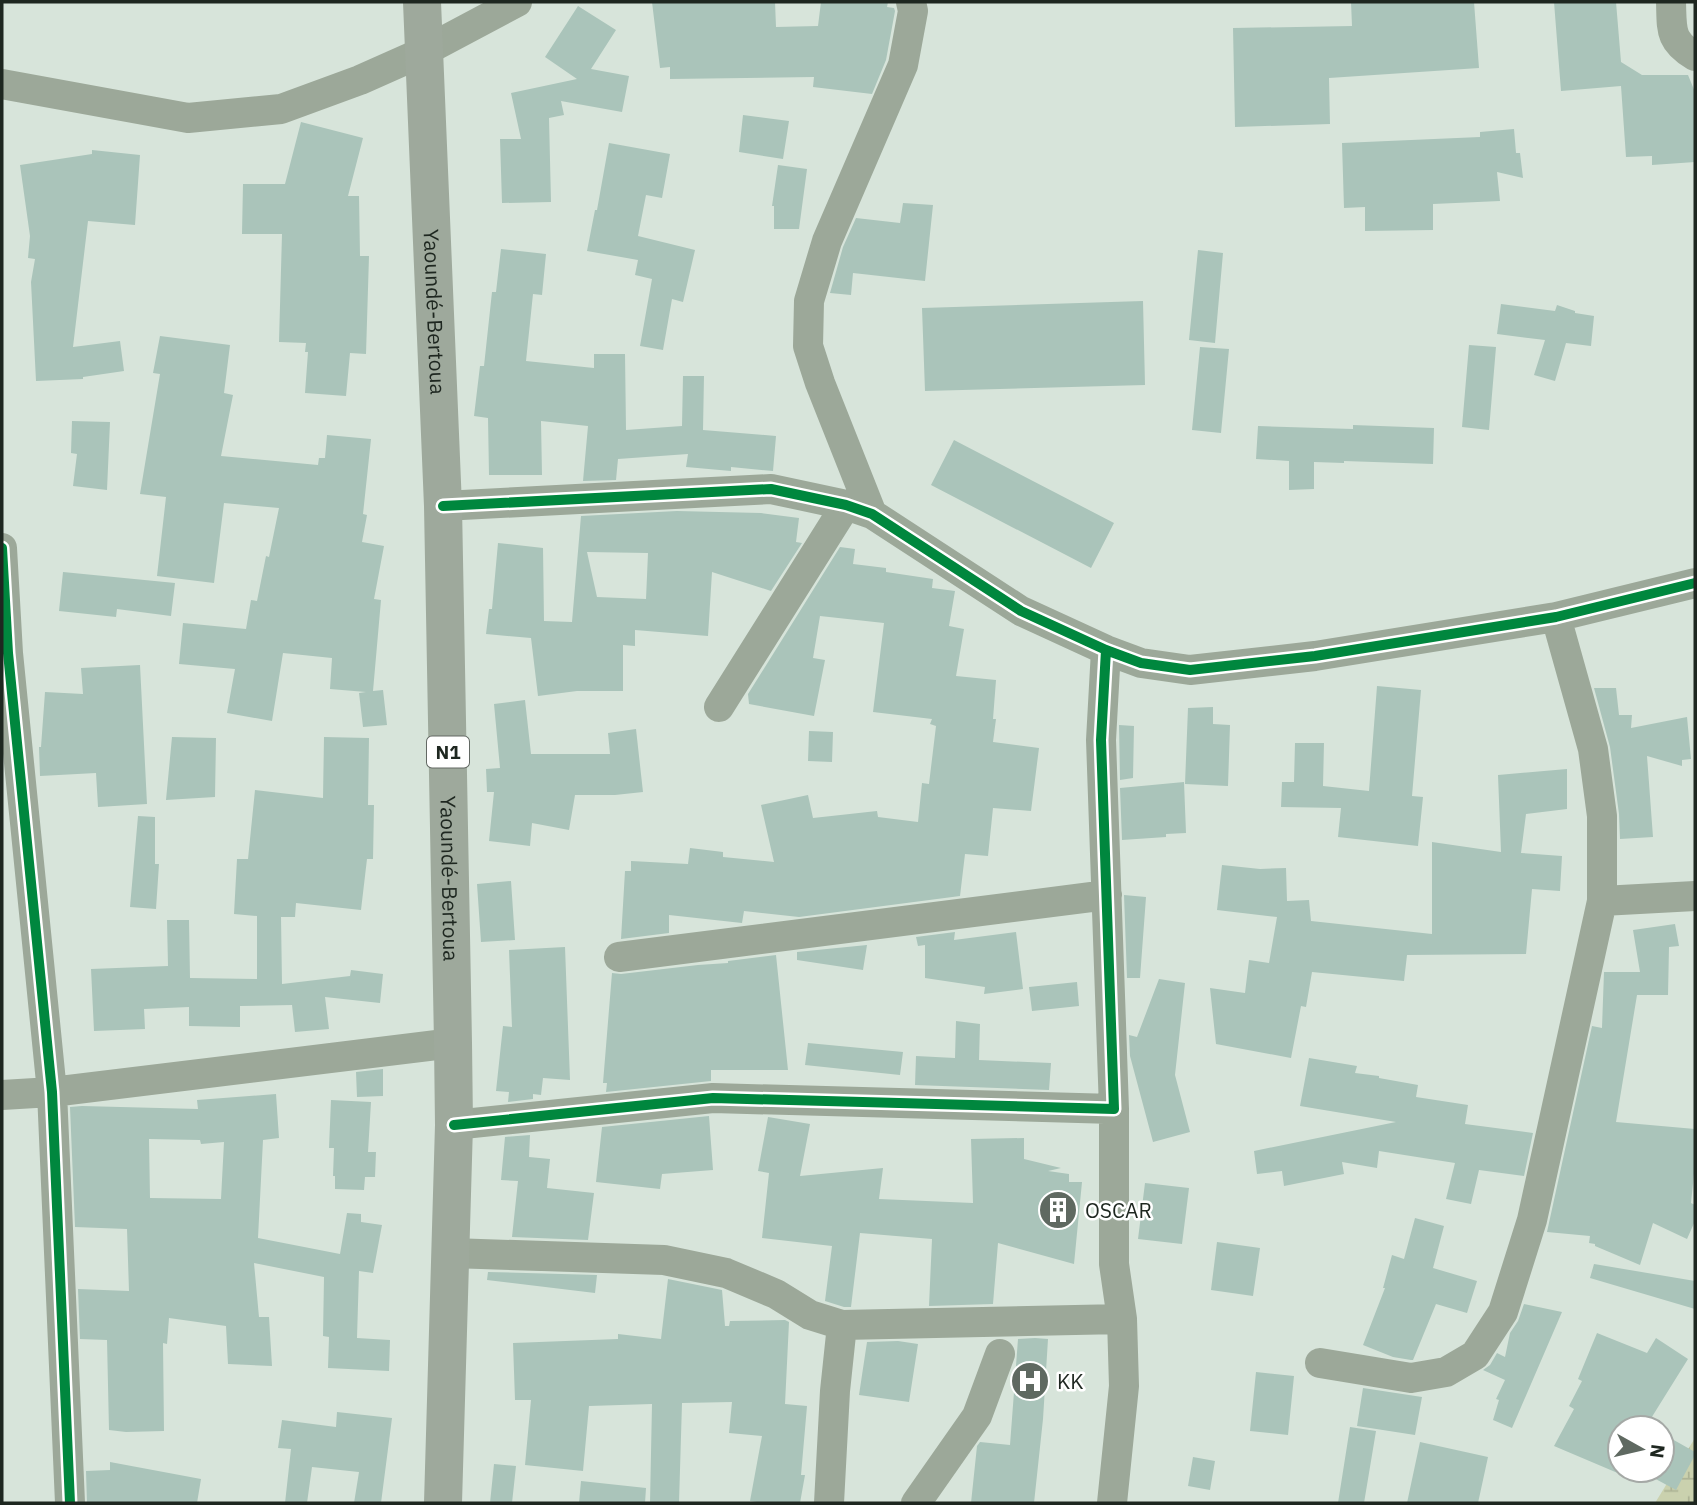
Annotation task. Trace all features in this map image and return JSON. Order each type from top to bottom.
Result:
[{"type":"highway","name":"Yaoundé-Bertoua","points":[[422,2],[443,506],[453,1043],[454,1125],[443,1503]]},
{"type":"street","points":[[2,83],[188,118],[281,109],[360,80],[424,52],[517,2]]},
{"type":"street","points":[[859,510],[808,346],[809,301],[827,241],[902,65],[913,11],[911,2]]},
{"type":"street","points":[[1671,2],[1672,33],[1684,50],[1695,56]]},
{"type":"street","points":[[443,506],[771,489],[859,510],[1021,611],[1141,663],[1190,670],[1315,656],[1556,617],[1695,583]]},
{"type":"street","points":[[719,707],[859,510]]},
{"type":"street","points":[[2,548],[5,653],[51,1092],[70,1503]]},
{"type":"street","points":[[1320,1363],[1411,1378],[1446,1372],[1475,1355],[1503,1312],[1532,1220],[1602,901],[1602,816],[1593,749],[1556,617]]},
{"type":"street","points":[[1106,650],[1101,740],[1114,1109],[1114,1264],[1122,1319],[1124,1386],[1112,1503]]},
{"type":"street","points":[[619,957],[1107,895]]},
{"type":"street","points":[[1602,901],[1695,896]]},
{"type":"street","points":[[2,1095],[51,1092],[453,1043]]},
{"type":"street","points":[[454,1125],[713,1098],[1114,1109]]},
{"type":"street","points":[[451,1253],[664,1260],[726,1273],[776,1294],[810,1315],[842,1325],[1122,1319]]},
{"type":"street","points":[[829,1503],[835,1391],[842,1325]]},
{"type":"street","points":[[916,1503],[977,1416],[1000,1354]]},
{"type":"green space","points":[[1695,1438],[1695,1503],[1655,1503],[1667,1484],[1676,1484],[1676,1469]]},
{"type":"building","points":[[652,2],[775,2],[776,27],[818,26],[821,2],[888,2],[887,7],[894,8],[895,11],[886,60],[872,94],[813,87],[814,77],[670,79],[670,67],[660,68]]},
{"type":"building","points":[[1351,2],[1474,2],[1479,68],[1329,78],[1330,124],[1235,127],[1233,28],[1352,26]]},
{"type":"building","points":[[1554,2],[1616,2],[1621,62],[1642,75],[1688,75],[1695,92],[1695,162],[1652,165],[1652,156],[1626,157],[1621,86],[1561,91]]},
{"type":"building","points":[[578,6],[616,30],[591,69],[629,76],[622,112],[561,101],[564,115],[549,118],[551,202],[502,203],[500,139],[521,139],[511,93],[577,79],[545,57]]},
{"type":"building","points":[[743,115],[789,121],[783,159],[739,152]]},
{"type":"building","points":[[301,122],[363,138],[348,196],[359,196],[360,256],[369,256],[366,354],[350,353],[346,396],[305,393],[308,352],[305,352],[306,343],[279,342],[282,234],[242,234],[243,184],[285,184]]},
{"type":"building","points":[[1514,129],[1516,153],[1520,153],[1523,178],[1497,172],[1500,201],[1433,204],[1433,230],[1365,231],[1365,207],[1344,208],[1342,143],[1480,137],[1480,132]]},
{"type":"building","points":[[609,143],[670,154],[662,198],[646,195],[638,236],[695,250],[683,302],[672,299],[663,350],[640,346],[652,279],[635,275],[638,260],[587,251]]},
{"type":"building","points":[[92,150],[140,155],[135,225],[88,221],[73,347],[120,341],[124,371],[83,379],[36,381],[31,282],[35,259],[28,258],[30,236],[20,165],[92,154]]},
{"type":"building","points":[[778,165],[807,169],[799,229],[774,229],[772,206]]},
{"type":"building","points":[[903,203],[933,205],[925,281],[853,273],[851,295],[830,293],[843,247],[856,218],[900,223]]},
{"type":"building","points":[[501,249],[546,254],[542,295],[533,294],[526,361],[594,368],[594,354],[625,354],[626,430],[682,426],[683,376],[704,376],[703,430],[776,436],[773,471],[686,467],[688,454],[618,459],[616,480],[583,481],[588,426],[541,421],[542,475],[489,475],[488,418],[474,416]]},
{"type":"building","points":[[1198,250],[1223,253],[1215,343],[1189,340]]},
{"type":"building","points":[[1143,301],[1145,385],[925,391],[922,308]]},
{"type":"building","points":[[1501,304],[1555,311],[1557,305],[1575,313],[1594,316],[1591,346],[1566,343],[1555,381],[1534,375],[1545,340],[1497,334]]},
{"type":"building","points":[[160,336],[230,345],[224,393],[233,395],[221,456],[318,465],[319,458],[325,458],[327,435],[371,439],[363,514],[367,515],[362,542],[384,546],[374,599],[381,600],[373,691],[383,690],[387,725],[363,727],[359,693],[366,692],[330,689],[332,658],[283,653],[272,721],[227,713],[235,669],[179,664],[183,623],[246,629],[251,600],[257,601],[266,556],[269,557],[279,508],[224,503],[214,583],[157,576],[166,497],[140,494],[160,374],[153,373]]},
{"type":"building","points":[[1469,345],[1496,347],[1489,430],[1462,427]]},
{"type":"building","points":[[1200,347],[1229,349],[1221,433],[1192,430]]},
{"type":"building","points":[[72,421],[110,422],[107,490],[73,486],[77,454],[71,453]]},
{"type":"building","points":[[1353,425],[1434,428],[1433,464],[1314,462],[1314,489],[1289,490],[1289,461],[1256,459],[1258,426],[1353,429]]},
{"type":"building","points":[[954,440],[1114,523],[1091,568],[931,485]]},
{"type":"building","points":[[677,511],[761,513],[799,518],[796,542],[802,543],[771,591],[712,572],[708,636],[635,630],[635,646],[623,645],[623,691],[577,691],[538,696],[531,638],[486,634],[489,609],[492,609],[498,543],[543,548],[544,621],[572,622],[581,516]],"holes":[[[587,552],[648,553],[646,599],[597,597]]]},
{"type":"building","points":[[840,547],[855,549],[853,564],[886,568],[886,572],[933,579],[932,588],[955,591],[949,626],[964,629],[956,676],[996,680],[993,742],[1039,748],[1031,811],[993,808],[988,856],[965,854],[960,896],[799,917],[744,911],[742,923],[669,915],[669,933],[621,939],[625,871],[631,871],[631,861],[688,864],[690,848],[723,852],[723,857],[774,862],[761,805],[808,795],[813,818],[877,811],[878,817],[918,822],[922,783],[929,784],[936,726],[930,724],[932,719],[873,712],[884,623],[820,616],[813,658],[825,660],[814,716],[749,704],[748,694]]},
{"type":"building","points":[[63,572],[175,583],[171,616],[117,609],[116,617],[59,611]]},
{"type":"building","points":[[140,665],[147,804],[98,807],[96,773],[40,776],[39,747],[45,692],[83,694],[81,668]]},
{"type":"building","points":[[1377,686],[1421,690],[1412,796],[1423,797],[1418,846],[1338,837],[1341,808],[1281,807],[1282,782],[1294,782],[1295,743],[1324,743],[1323,786],[1369,791]]},
{"type":"building","points":[[1594,688],[1616,688],[1619,715],[1632,715],[1631,728],[1687,717],[1691,759],[1682,760],[1682,766],[1647,756],[1653,837],[1620,839],[1610,747]]},
{"type":"building","points":[[525,700],[531,754],[610,754],[608,733],[636,729],[643,792],[575,795],[569,830],[532,823],[530,846],[489,841],[494,792],[487,792],[486,769],[500,768],[494,704]]},
{"type":"building","points":[[1213,707],[1213,724],[1230,725],[1228,786],[1185,784],[1188,708]]},
{"type":"building","points":[[1119,725],[1134,726],[1133,778],[1120,780]]},
{"type":"building","points":[[809,731],[833,732],[832,762],[808,761]]},
{"type":"building","points":[[172,737],[216,738],[215,797],[166,800]]},
{"type":"building","points":[[324,737],[369,738],[368,805],[374,805],[373,859],[367,859],[361,910],[296,903],[295,917],[281,917],[282,984],[350,976],[351,970],[383,974],[380,1003],[325,997],[329,1029],[295,1032],[292,1005],[240,1006],[240,1027],[189,1026],[189,1007],[144,1009],[145,1029],[94,1031],[91,969],[168,966],[167,920],[189,920],[190,978],[257,979],[257,916],[234,914],[237,859],[248,859],[255,790],[323,798]]},
{"type":"building","points":[[1567,769],[1567,809],[1526,814],[1521,853],[1562,856],[1560,891],[1532,889],[1526,954],[1407,955],[1404,981],[1312,972],[1306,1007],[1301,1006],[1291,1058],[1216,1044],[1210,988],[1245,993],[1249,960],[1269,963],[1277,917],[1217,910],[1222,865],[1260,869],[1286,868],[1287,901],[1309,900],[1311,921],[1432,934],[1432,842],[1501,852],[1498,775]]},
{"type":"building","points":[[1184,782],[1186,833],[1122,840],[1120,788]]},
{"type":"building","points":[[138,816],[155,817],[155,864],[159,864],[156,909],[130,907]]},
{"type":"building","points":[[511,881],[515,940],[481,942],[477,884]]},
{"type":"building","points":[[1124,895],[1146,897],[1140,978],[1127,978]]},
{"type":"building","points":[[1675,924],[1679,946],[1669,947],[1668,995],[1637,995],[1616,1122],[1695,1129],[1691,1203],[1695,1205],[1695,1221],[1687,1239],[1653,1223],[1640,1265],[1589,1243],[1590,1236],[1547,1232],[1592,1026],[1602,1028],[1604,972],[1640,972],[1633,930]]},
{"type":"building","points":[[955,932],[954,940],[1016,932],[1023,989],[984,994],[985,987],[925,978],[925,945],[918,946],[916,937]]},
{"type":"building","points":[[867,945],[863,970],[797,960],[797,952]]},
{"type":"building","points":[[565,947],[570,1080],[543,1078],[541,1095],[533,1094],[533,1099],[508,1102],[509,1092],[496,1091],[503,1026],[512,1027],[509,950]]},
{"type":"building","points":[[776,955],[788,1070],[711,1070],[711,1081],[606,1092],[607,1083],[603,1083],[612,973],[728,963]]},
{"type":"building","points":[[1159,979],[1185,983],[1175,1075],[1190,1132],[1153,1142],[1130,1056],[1129,1035],[1137,1037]]},
{"type":"building","points":[[1077,982],[1079,1006],[1032,1011],[1029,987]]},
{"type":"building","points":[[956,1021],[980,1024],[979,1060],[1051,1063],[1049,1090],[915,1085],[916,1056],[955,1058]]},
{"type":"building","points":[[808,1043],[903,1052],[900,1075],[805,1065]]},
{"type":"building","points":[[1309,1058],[1357,1066],[1355,1073],[1418,1085],[1416,1097],[1468,1105],[1465,1124],[1533,1133],[1524,1176],[1479,1170],[1471,1204],[1446,1199],[1455,1163],[1379,1151],[1377,1168],[1342,1162],[1344,1174],[1284,1186],[1282,1171],[1257,1174],[1254,1151],[1396,1122],[1300,1106]]},
{"type":"building","points":[[383,1069],[383,1096],[357,1097],[356,1072]]},
{"type":"building","points":[[276,1094],[279,1138],[263,1140],[258,1238],[340,1254],[347,1213],[361,1214],[361,1222],[382,1225],[373,1273],[359,1271],[357,1338],[390,1340],[389,1371],[328,1368],[329,1337],[323,1336],[324,1277],[254,1263],[259,1317],[269,1317],[272,1366],[228,1364],[226,1326],[169,1318],[167,1344],[163,1343],[164,1431],[109,1430],[107,1340],[80,1339],[78,1289],[129,1291],[127,1229],[75,1227],[70,1107],[198,1109],[197,1100]],"holes":[[[149,1139],[200,1140],[201,1144],[224,1142],[221,1199],[150,1198]]]},
{"type":"building","points":[[331,1100],[371,1102],[368,1152],[376,1152],[375,1177],[365,1177],[364,1190],[335,1189],[334,1148],[329,1148]]},
{"type":"building","points":[[709,1116],[713,1170],[662,1174],[660,1189],[596,1182],[602,1127]]},
{"type":"building","points":[[768,1117],[810,1124],[800,1176],[883,1168],[879,1199],[973,1203],[971,1139],[1024,1138],[1024,1159],[1061,1168],[1048,1171],[1069,1174],[1069,1182],[1082,1182],[1074,1264],[998,1243],[993,1304],[929,1306],[932,1239],[860,1233],[851,1307],[825,1301],[832,1246],[762,1238],[769,1173],[758,1171]]},
{"type":"building","points":[[530,1135],[529,1157],[550,1159],[547,1188],[594,1193],[588,1240],[512,1237],[518,1181],[501,1180],[505,1137]]},
{"type":"building","points":[[1145,1183],[1189,1188],[1182,1244],[1138,1239]]},
{"type":"building","points":[[1415,1218],[1444,1226],[1433,1268],[1477,1281],[1467,1313],[1436,1304],[1411,1360],[1393,1357],[1363,1345],[1385,1288],[1392,1255],[1404,1259]]},
{"type":"building","points":[[1217,1242],[1260,1248],[1253,1296],[1211,1290]]},
{"type":"building","points":[[1594,1264],[1695,1281],[1695,1309],[1590,1278]]},
{"type":"building","points":[[488,1272],[597,1275],[595,1293],[487,1280]]},
{"type":"building","points":[[668,1279],[722,1290],[725,1326],[729,1326],[730,1321],[789,1322],[785,1404],[807,1406],[801,1475],[805,1475],[800,1503],[750,1501],[762,1436],[729,1433],[732,1402],[682,1403],[679,1503],[650,1503],[652,1404],[589,1406],[583,1471],[525,1465],[531,1400],[515,1400],[513,1343],[618,1339],[618,1334],[661,1339]]},
{"type":"building","points":[[1524,1304],[1562,1312],[1512,1428],[1493,1420],[1499,1400],[1496,1399],[1505,1380],[1483,1370],[1490,1365],[1497,1353],[1505,1357],[1510,1333]]},
{"type":"building","points":[[1597,1333],[1647,1353],[1656,1338],[1688,1359],[1654,1414],[1606,1414],[1606,1468],[1554,1446],[1574,1409],[1569,1406],[1582,1381],[1578,1379]]},
{"type":"building","points":[[1018,1339],[1048,1339],[1034,1503],[971,1503],[977,1446],[980,1442],[1010,1445]]},
{"type":"building","points":[[898,1341],[918,1344],[909,1402],[859,1395],[867,1342]]},
{"type":"building","points":[[1256,1372],[1294,1376],[1288,1435],[1250,1431]]},
{"type":"building","points":[[1363,1388],[1422,1397],[1415,1435],[1357,1426]]},
{"type":"building","points":[[337,1412],[392,1418],[381,1503],[354,1503],[359,1472],[312,1467],[307,1503],[285,1503],[291,1449],[278,1448],[282,1420],[336,1427]]},
{"type":"building","points":[[1350,1427],[1376,1431],[1364,1503],[1338,1503]]},
{"type":"building","points":[[1676,1441],[1695,1452],[1695,1455],[1676,1490],[1665,1484],[1676,1484]]},
{"type":"building","points":[[1420,1442],[1488,1457],[1478,1503],[1407,1503]]},
{"type":"building","points":[[1193,1457],[1215,1461],[1210,1490],[1188,1486]]},
{"type":"building","points":[[110,1462],[201,1479],[197,1503],[87,1503],[86,1471],[110,1470]]},
{"type":"building","points":[[494,1464],[516,1466],[512,1503],[490,1503]]},
{"type":"building","points":[[581,1481],[646,1488],[645,1503],[579,1503]]},
{"type":"cycle path","points":[[443,506],[771,489],[846,505],[872,514],[1021,611],[1141,663],[1190,670],[1315,656],[1556,617],[1695,583]]},
{"type":"cycle path","points":[[2,548],[8,653],[52,1092],[70,1503]]},
{"type":"cycle path","points":[[454,1125],[713,1098],[1114,1109],[1101,740],[1106,650]]},
{"type":"place","name":"OSCAR","points":[[1058,1210]]},
{"type":"place","name":"KK","points":[[1030,1381]]}]
